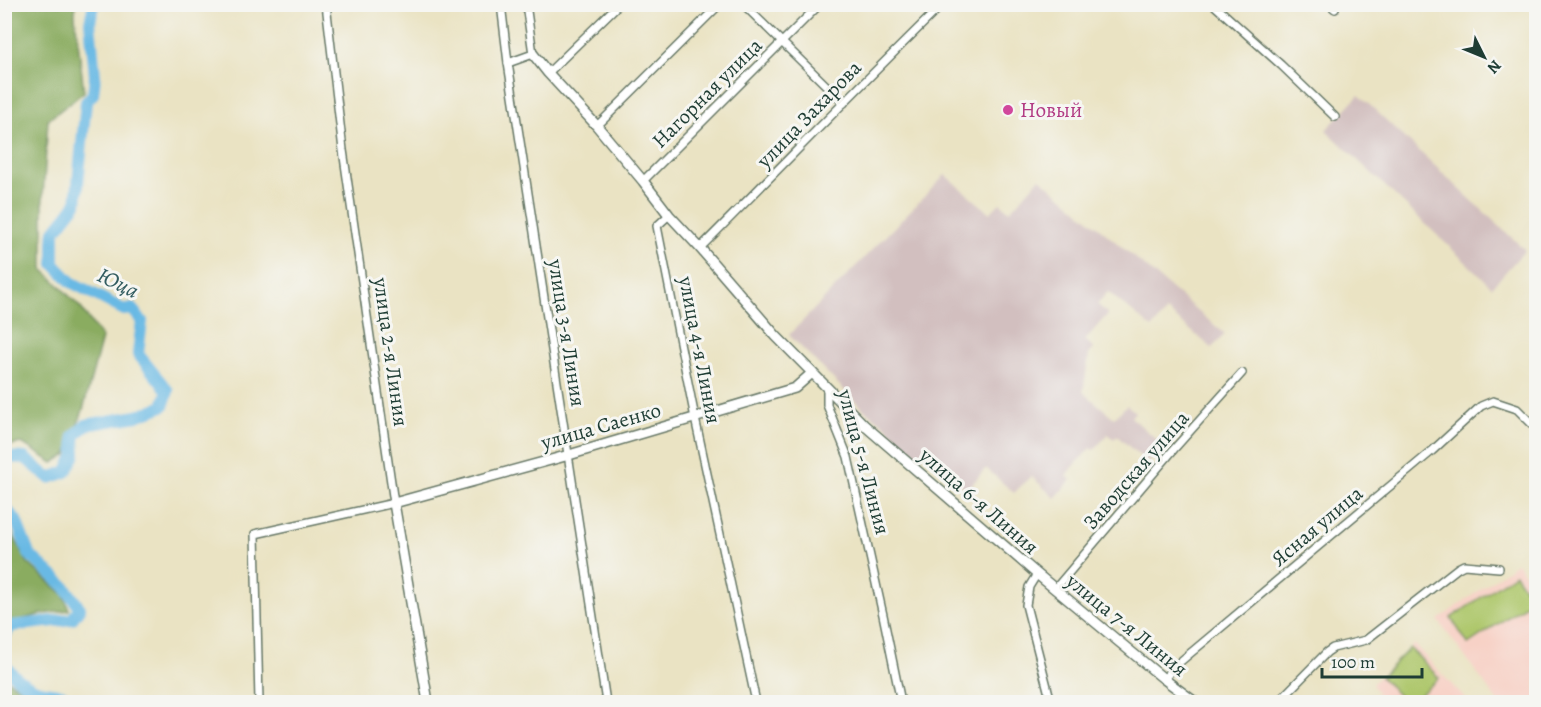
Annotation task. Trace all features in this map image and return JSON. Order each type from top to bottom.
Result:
[{"type":"street","name":"улица 2-я Линия","points":[[326,4],[343,150],[394,503],[428,702]]},
{"type":"street","name":"улица 3-я Линия","points":[[501,4],[508,63],[606,702]]},
{"type":"street","points":[[526,4],[533,54],[597,126],[669,215]]},
{"type":"street","points":[[548,73],[619,4]]},
{"type":"street","points":[[597,126],[720,4]]},
{"type":"street","points":[[743,4],[844,103]]},
{"type":"street","name":"Нагорная улица","points":[[643,181],[820,4]]},
{"type":"street","name":"улица Захарова","points":[[700,248],[943,4]]},
{"type":"street","points":[[1213,4],[1335,117]]},
{"type":"street","points":[[508,63],[533,54]]},
{"type":"street","name":"улица 5-я Линия","points":[[669,215],[776,336],[827,387],[827,405],[849,457],[901,702]]},
{"type":"street","name":"улица 4-я Линия","points":[[669,215],[657,226],[695,418],[756,702]]},
{"type":"street","name":"улица Саенко","points":[[394,503],[569,455],[795,388],[812,373]]},
{"type":"street","name":"Заводская улица","points":[[1055,589],[1242,373]]},
{"type":"street","name":"улица 6-я Линия","points":[[827,387],[864,425],[1037,574],[1029,587],[1026,605],[1052,702]]},
{"type":"street","name":"Ясная улица","points":[[1164,679],[1183,660],[1432,451],[1481,406],[1493,401],[1517,409],[1536,428]]},
{"type":"street","points":[[259,702],[255,534],[394,503]]},
{"type":"street","points":[[1278,702],[1327,652],[1333,648],[1366,640],[1458,568],[1464,565],[1499,568]]},
{"type":"street","name":"улица 7-я Линия","points":[[1037,574],[1195,702]]},
{"type":"shaded area","points":[[1359,95],[1525,250],[1492,287],[1326,130]]},
{"type":"shaded area","points":[[945,175],[990,213],[1000,203],[1010,211],[1040,178],[1225,334],[1212,348],[1167,311],[1152,328],[1108,292],[1097,304],[1108,314],[1085,340],[1094,348],[1089,354],[1083,392],[1114,418],[1127,405],[1135,412],[1131,417],[1164,446],[1148,463],[1117,436],[1114,439],[1108,434],[1094,450],[1090,448],[1066,475],[1071,480],[1055,498],[1031,476],[1014,493],[986,468],[967,490],[925,454],[920,459],[880,421],[864,410],[789,335]]},
{"type":"shaded area","points":[[1517,563],[1536,591],[1536,702],[1498,702],[1438,620]]},
{"type":"shaded area","points":[[1414,644],[1468,702],[1364,702],[1378,693],[1372,684]]},
{"type":"green space","points":[[5,4],[75,5],[84,92],[48,120],[43,197],[43,269],[81,308],[102,338],[83,410],[67,455],[53,463],[22,443],[5,446]]},
{"type":"green space","points":[[5,521],[28,563],[64,595],[69,610],[38,615],[7,624],[5,629]]},
{"type":"green space","points":[[1515,574],[1533,600],[1468,644],[1451,618]]},
{"type":"green space","points":[[1410,648],[1439,678],[1412,702],[1405,702],[1381,677]]},
{"type":"green space","points":[[4,676],[8,681],[45,702],[5,702]]},
{"type":"waterway","name":"Юца","points":[[4,457],[25,458],[49,478],[66,472],[75,455],[74,436],[86,425],[137,416],[163,406],[168,391],[138,354],[142,321],[132,309],[124,310],[71,282],[54,264],[54,232],[76,204],[86,102],[93,94],[95,76],[90,22],[96,4]]},
{"type":"waterway","name":"Юца","points":[[4,507],[16,520],[29,554],[64,586],[80,608],[72,619],[11,626],[4,637]]},
{"type":"waterway","name":"Юца","points":[[4,664],[30,687],[63,695],[74,702]]},
{"type":"place","name":"Новый","points":[[1008,110]]}]
